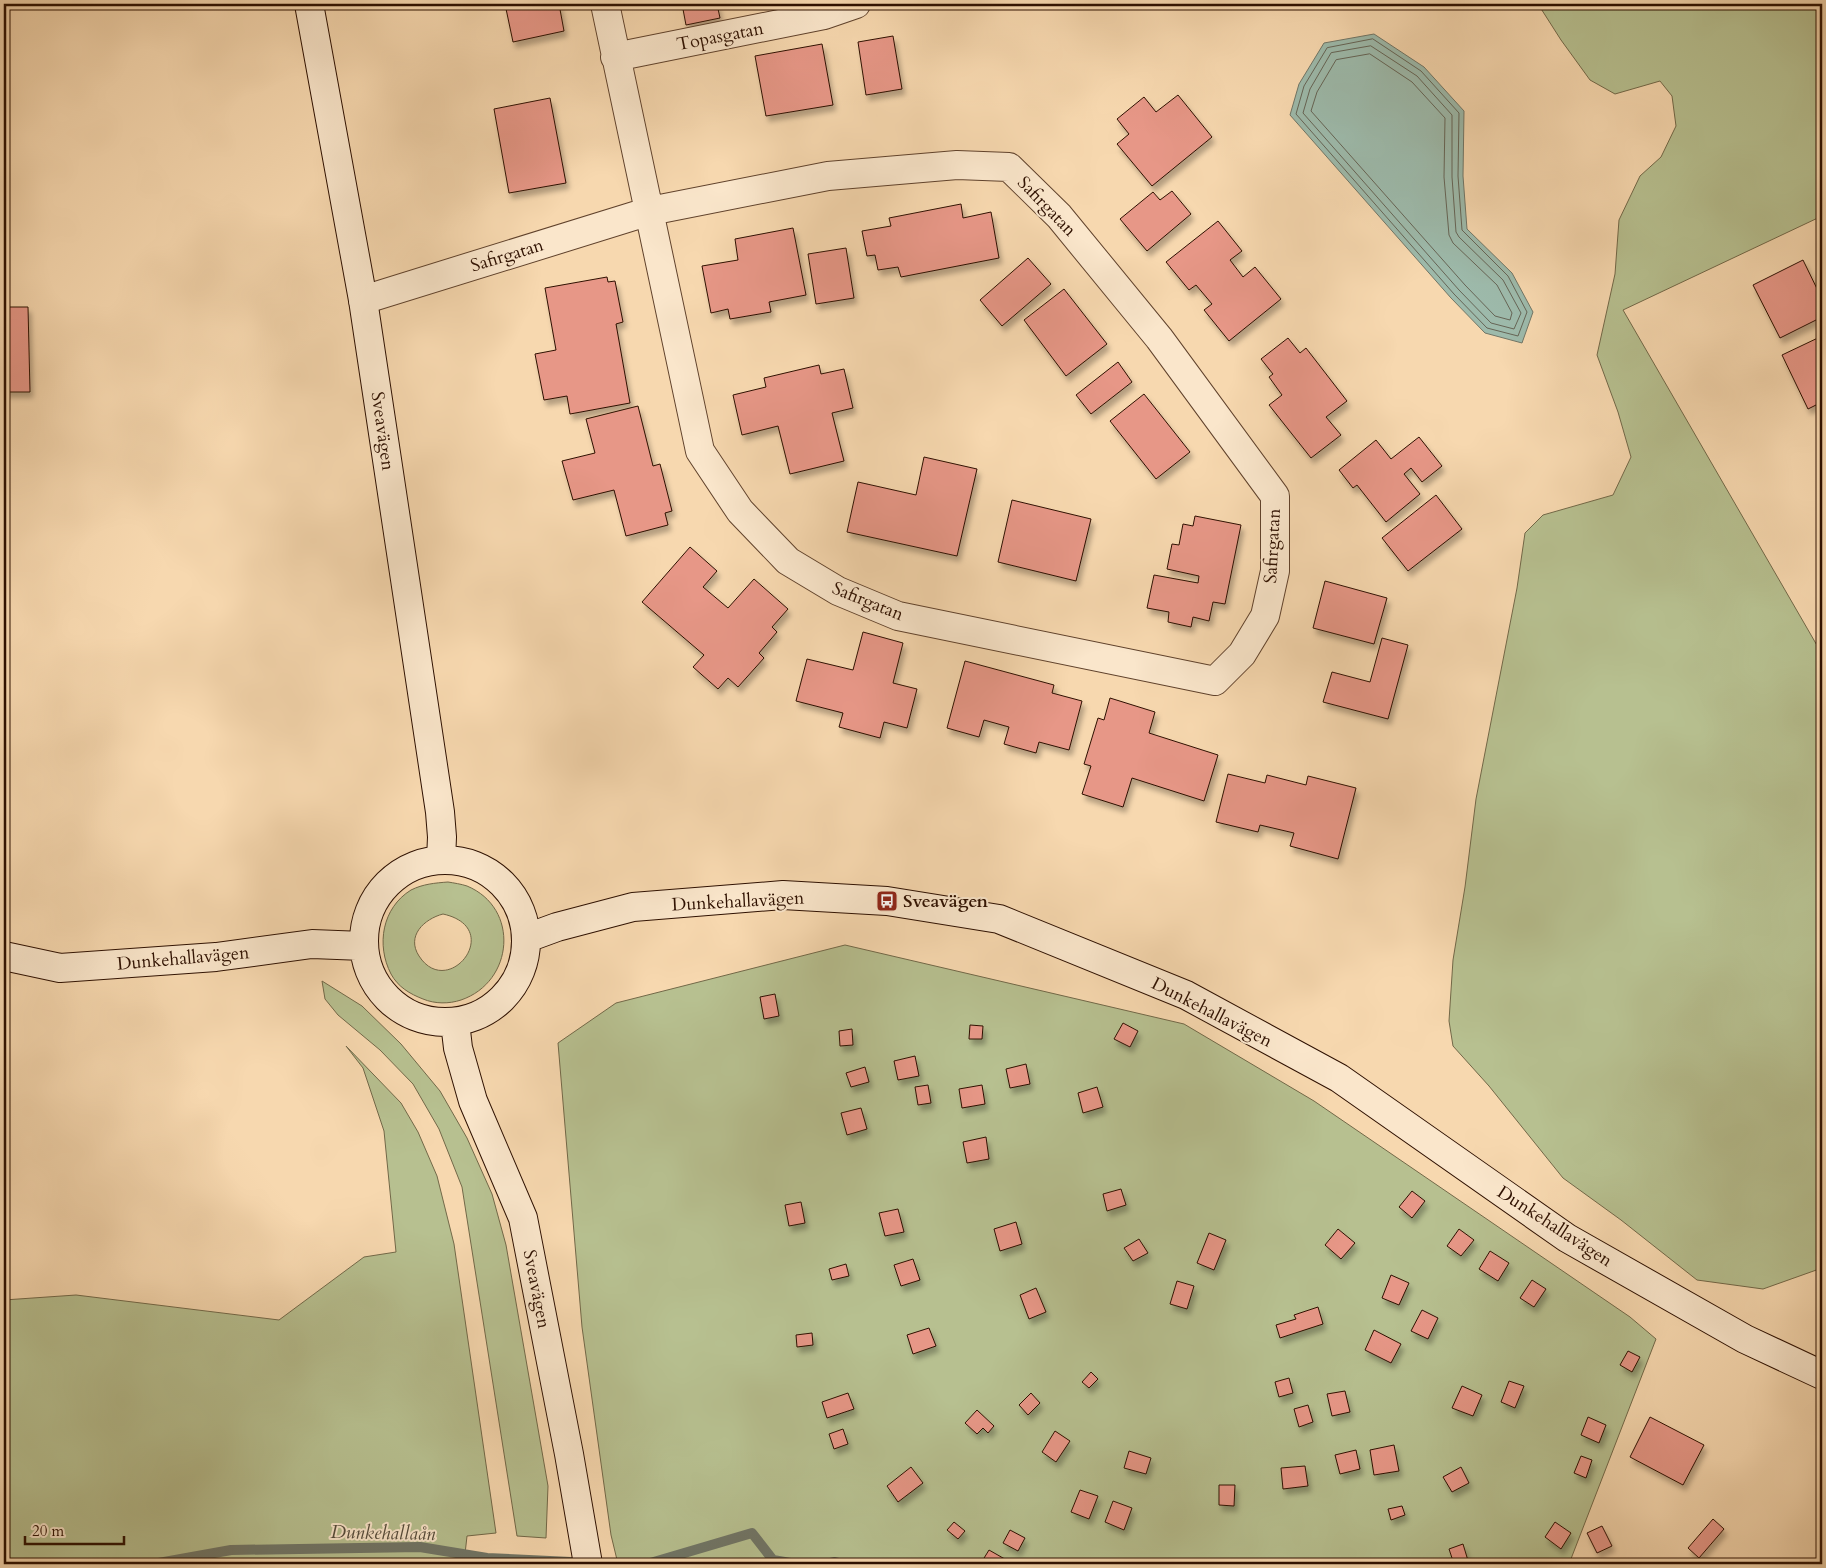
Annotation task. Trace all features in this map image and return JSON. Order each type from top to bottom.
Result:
[{"type":"street","name":"Sveavägen","points":[[309,4],[363,300],[440,812],[441,860]]},
{"type":"street","points":[[605,4],[650,211]]},
{"type":"street","name":"Topasgatan","points":[[615,56],[856,4]]},
{"type":"street","name":"Safirgatan","points":[[363,300],[650,211],[828,176],[957,165],[1009,167],[1059,216],[1153,331],[1275,496],[1275,572],[1265,616],[1242,654],[1215,681],[1067,652],[898,616],[838,591],[788,561],[740,511],[700,451],[650,211]]},
{"type":"street","points":[[441,860],[469,863],[494,876],[511,893],[522,914],[527,938],[525,957],[520,975],[510,992],[494,1006],[475,1017],[455,1022],[432,1022],[410,1015],[390,1002],[376,986],[367,966],[363,946],[365,926],[371,907],[382,890],[398,875],[418,864],[441,860]]},
{"type":"street","name":"Dunkehallavägen","points":[[527,938],[557,927],[633,907],[783,895],[887,901],[999,919],[1186,995],[1339,1078],[1567,1238],[1745,1339],[1822,1375]]},
{"type":"street","name":"Dunkehallavägen","points":[[4,956],[60,968],[216,957],[312,944],[363,946]]},
{"type":"street","name":"Sveavägen","points":[[455,1022],[458,1048],[473,1101],[523,1218],[569,1454],[588,1564]]},
{"type":"green space","points":[[1538,4],[1822,4],[1822,216],[1623,310],[1822,654],[1822,1268],[1763,1289],[1697,1280],[1621,1220],[1563,1178],[1489,1086],[1453,1046],[1449,1021],[1453,960],[1465,887],[1476,799],[1517,588],[1525,533],[1543,515],[1613,495],[1631,457],[1618,412],[1597,355],[1615,274],[1619,220],[1640,176],[1661,157],[1676,126],[1672,96],[1660,81],[1615,94],[1590,80]]},
{"type":"green space","points":[[448,882],[467,886],[484,896],[496,911],[502,927],[504,944],[500,962],[492,978],[479,991],[461,1000],[442,1003],[418,997],[397,983],[386,963],[383,939],[388,917],[401,898],[416,888],[429,884]],"holes":[[[443,914],[461,922],[470,933],[471,945],[466,957],[456,966],[444,970],[431,968],[419,956],[416,949],[416,935],[419,929],[429,920]]]},
{"type":"green space","points":[[845,945],[1184,1024],[1314,1101],[1630,1317],[1656,1339],[1569,1564],[618,1564],[611,1535],[582,1327],[558,1043],[616,1003]]},
{"type":"green space","points":[[322,981],[362,1006],[401,1044],[440,1091],[467,1138],[492,1194],[506,1245],[548,1486],[546,1538],[517,1536],[462,1187],[439,1129],[413,1084],[380,1050],[338,1015],[325,999]]},
{"type":"green space","points":[[346,1046],[401,1103],[418,1132],[437,1176],[454,1244],[496,1533],[467,1536],[464,1563],[473,1564],[4,1564],[4,1300],[76,1295],[279,1320],[364,1257],[396,1252],[384,1131],[363,1068]]},
{"type":"water","points":[[1374,34],[1424,67],[1464,111],[1463,176],[1467,229],[1512,273],[1533,312],[1522,343],[1485,333],[1451,298],[1290,115],[1299,84],[1324,43]]},
{"type":"building","points":[[505,4],[559,4],[564,31],[513,42]]},
{"type":"building","points":[[682,4],[717,4],[720,18],[686,25]]},
{"type":"building","points":[[893,36],[902,89],[866,95],[858,42]]},
{"type":"building","points":[[822,44],[833,105],[766,116],[755,56]]},
{"type":"building","points":[[1178,95],[1212,137],[1152,186],[1117,144],[1129,134],[1117,119],[1144,97],[1156,112]]},
{"type":"building","points":[[550,98],[566,183],[509,193],[494,109]]},
{"type":"building","points":[[1172,191],[1191,214],[1147,251],[1120,219],[1153,192],[1160,200]]},
{"type":"building","points":[[961,204],[963,218],[991,212],[999,258],[901,277],[898,267],[878,270],[875,255],[867,256],[862,231],[891,226],[889,218]]},
{"type":"building","points":[[1218,221],[1242,251],[1230,260],[1243,277],[1255,267],[1281,299],[1229,341],[1204,310],[1212,304],[1196,285],[1189,290],[1166,262]]},
{"type":"building","points":[[793,228],[806,295],[769,302],[771,312],[730,319],[728,309],[711,313],[702,266],[738,260],[735,239]]},
{"type":"building","points":[[846,248],[854,298],[816,304],[808,254]]},
{"type":"building","points":[[1028,258],[1051,284],[1002,326],[980,300]]},
{"type":"building","points":[[1803,260],[1822,299],[1822,317],[1780,338],[1753,285]]},
{"type":"building","points":[[607,277],[608,282],[615,281],[623,322],[616,324],[630,403],[570,414],[567,396],[544,400],[535,354],[556,350],[545,288]]},
{"type":"building","points":[[1064,289],[1107,344],[1066,376],[1024,320]]},
{"type":"building","points":[[4,307],[28,307],[30,392],[4,392]]},
{"type":"building","points":[[1822,336],[1822,402],[1808,409],[1782,355]]},
{"type":"building","points":[[1288,338],[1300,353],[1306,348],[1347,401],[1326,417],[1341,435],[1311,458],[1269,405],[1282,395],[1269,377],[1273,374],[1261,359]]},
{"type":"building","points":[[1118,362],[1132,382],[1091,414],[1076,395]]},
{"type":"building","points":[[819,365],[821,374],[844,369],[853,408],[832,413],[844,461],[790,474],[778,426],[742,435],[733,395],[766,387],[764,378]]},
{"type":"building","points":[[1144,394],[1190,452],[1156,479],[1110,421]]},
{"type":"building","points":[[638,406],[653,466],[660,464],[672,511],[665,513],[668,525],[626,536],[614,490],[573,500],[562,461],[595,453],[586,419]]},
{"type":"building","points":[[1419,437],[1442,466],[1422,482],[1411,468],[1404,474],[1420,494],[1386,522],[1357,485],[1353,488],[1339,470],[1376,440],[1391,459]]},
{"type":"building","points":[[924,457],[977,469],[957,556],[847,532],[858,482],[916,495]]},
{"type":"building","points":[[1436,495],[1462,529],[1408,571],[1382,538]]},
{"type":"building","points":[[1012,500],[1091,519],[1076,581],[998,562]]},
{"type":"building","points":[[1195,516],[1241,525],[1225,604],[1213,602],[1209,621],[1193,617],[1191,627],[1168,622],[1169,612],[1147,608],[1154,575],[1198,583],[1199,576],[1167,569],[1172,544],[1179,545],[1183,524],[1193,526]]},
{"type":"building","points":[[690,547],[717,571],[703,587],[728,608],[754,579],[788,609],[772,627],[777,632],[759,653],[764,658],[738,687],[728,678],[718,689],[693,667],[704,655],[642,602]]},
{"type":"building","points":[[1325,581],[1387,598],[1374,644],[1313,628]]},
{"type":"building","points":[[863,632],[903,643],[893,683],[917,689],[907,728],[884,722],[880,738],[839,727],[843,713],[796,701],[807,659],[853,670]]},
{"type":"building","points":[[1382,638],[1408,645],[1388,719],[1323,702],[1332,672],[1370,682]]},
{"type":"building","points":[[965,661],[1054,685],[1052,693],[1082,701],[1069,750],[1039,742],[1036,753],[1004,744],[1009,727],[984,720],[979,737],[947,728]]},
{"type":"building","points":[[1110,698],[1155,712],[1149,733],[1218,755],[1204,801],[1132,778],[1123,807],[1082,794],[1091,766],[1084,764],[1098,718],[1104,720]]},
{"type":"building","points":[[1228,774],[1265,783],[1267,775],[1306,785],[1308,776],[1356,788],[1338,859],[1290,846],[1294,833],[1260,825],[1258,832],[1216,822]]},
{"type":"building","points":[[775,994],[779,1016],[764,1019],[760,997]]},
{"type":"building","points":[[1123,1023],[1138,1031],[1130,1047],[1114,1039]]},
{"type":"building","points":[[970,1025],[983,1026],[982,1039],[969,1039]]},
{"type":"building","points":[[852,1029],[853,1045],[840,1046],[839,1031]]},
{"type":"building","points":[[915,1056],[919,1076],[898,1080],[894,1061]]},
{"type":"building","points":[[1026,1064],[1030,1084],[1010,1088],[1006,1069]]},
{"type":"building","points":[[865,1067],[869,1082],[851,1087],[846,1073]]},
{"type":"building","points":[[928,1085],[931,1103],[918,1105],[915,1087]]},
{"type":"building","points":[[982,1085],[985,1104],[962,1108],[959,1089]]},
{"type":"building","points":[[1097,1087],[1103,1107],[1083,1113],[1078,1093]]},
{"type":"building","points":[[861,1108],[867,1129],[847,1135],[841,1113]]},
{"type":"building","points":[[986,1137],[989,1159],[967,1163],[963,1142]]},
{"type":"building","points":[[1121,1189],[1126,1205],[1107,1211],[1103,1194]]},
{"type":"building","points":[[1412,1191],[1425,1201],[1412,1218],[1399,1207]]},
{"type":"building","points":[[801,1202],[805,1223],[789,1226],[785,1205]]},
{"type":"building","points":[[898,1209],[904,1232],[885,1236],[879,1213]]},
{"type":"building","points":[[1016,1222],[1022,1244],[1000,1251],[994,1229]]},
{"type":"building","points":[[1338,1229],[1355,1243],[1341,1259],[1325,1245]]},
{"type":"building","points":[[1459,1229],[1474,1240],[1461,1256],[1447,1246]]},
{"type":"building","points":[[1209,1233],[1226,1240],[1214,1270],[1197,1263]]},
{"type":"building","points":[[1139,1239],[1148,1253],[1133,1261],[1124,1248]]},
{"type":"building","points":[[1490,1251],[1509,1263],[1498,1281],[1479,1269]]},
{"type":"building","points":[[913,1259],[920,1280],[901,1286],[894,1265]]},
{"type":"building","points":[[846,1264],[849,1276],[832,1280],[829,1269]]},
{"type":"building","points":[[1391,1275],[1409,1283],[1399,1305],[1382,1298]]},
{"type":"building","points":[[1532,1280],[1546,1289],[1534,1307],[1520,1298]]},
{"type":"building","points":[[1177,1281],[1194,1286],[1187,1309],[1170,1304]]},
{"type":"building","points":[[1036,1288],[1046,1312],[1029,1319],[1020,1295]]},
{"type":"building","points":[[1318,1307],[1323,1324],[1280,1338],[1276,1325],[1296,1319],[1294,1315]]},
{"type":"building","points":[[1422,1310],[1438,1318],[1428,1339],[1411,1331]]},
{"type":"building","points":[[929,1328],[936,1346],[913,1354],[907,1335]]},
{"type":"building","points":[[1374,1330],[1401,1344],[1391,1363],[1365,1350]]},
{"type":"building","points":[[812,1333],[813,1345],[797,1347],[796,1335]]},
{"type":"building","points":[[1628,1351],[1640,1357],[1632,1372],[1620,1365]]},
{"type":"building","points":[[1091,1372],[1098,1379],[1089,1388],[1082,1382]]},
{"type":"building","points":[[1289,1378],[1293,1393],[1279,1397],[1275,1382]]},
{"type":"building","points":[[1509,1381],[1524,1386],[1515,1408],[1501,1402]]},
{"type":"building","points":[[1462,1386],[1482,1395],[1473,1416],[1452,1408]]},
{"type":"building","points":[[1345,1391],[1350,1412],[1332,1416],[1327,1394]]},
{"type":"building","points":[[848,1393],[854,1409],[827,1418],[822,1402]]},
{"type":"building","points":[[1031,1393],[1040,1403],[1028,1415],[1019,1405]]},
{"type":"building","points":[[1308,1405],[1313,1422],[1299,1427],[1294,1409]]},
{"type":"building","points":[[977,1410],[994,1426],[988,1433],[983,1428],[977,1434],[965,1423]]},
{"type":"building","points":[[1588,1417],[1606,1425],[1599,1443],[1581,1435]]},
{"type":"building","points":[[1650,1417],[1704,1445],[1683,1485],[1630,1457]]},
{"type":"building","points":[[843,1429],[848,1444],[834,1449],[829,1434]]},
{"type":"building","points":[[1055,1431],[1070,1441],[1056,1462],[1042,1452]]},
{"type":"building","points":[[1394,1445],[1399,1471],[1374,1475],[1370,1450]]},
{"type":"building","points":[[1356,1450],[1360,1469],[1340,1474],[1335,1455]]},
{"type":"building","points":[[1129,1451],[1151,1458],[1146,1474],[1124,1468]]},
{"type":"building","points":[[1581,1456],[1592,1460],[1586,1478],[1574,1473]]},
{"type":"building","points":[[1305,1466],[1308,1486],[1283,1489],[1281,1468]]},
{"type":"building","points":[[911,1467],[923,1483],[898,1502],[887,1486]]},
{"type":"building","points":[[1461,1467],[1469,1483],[1452,1492],[1443,1477]]},
{"type":"building","points":[[1219,1485],[1235,1485],[1234,1506],[1219,1505]]},
{"type":"building","points":[[1080,1490],[1098,1496],[1089,1519],[1071,1512]]},
{"type":"building","points":[[1113,1501],[1132,1508],[1124,1530],[1105,1522]]},
{"type":"building","points":[[1402,1506],[1405,1515],[1391,1520],[1388,1509]]},
{"type":"building","points":[[1713,1519],[1724,1529],[1699,1558],[1688,1548]]},
{"type":"building","points":[[954,1522],[965,1531],[958,1539],[947,1530]]},
{"type":"building","points":[[1555,1522],[1571,1533],[1561,1549],[1545,1537]]},
{"type":"building","points":[[1602,1526],[1612,1546],[1597,1553],[1587,1533]]},
{"type":"building","points":[[1010,1530],[1025,1538],[1018,1551],[1003,1543]]},
{"type":"building","points":[[1463,1544],[1469,1564],[1454,1564],[1449,1549]]},
{"type":"building","points":[[989,1550],[1010,1562],[1009,1564],[981,1563]]},
{"type":"waterway","name":"Dunkehallaån","points":[[647,1564],[752,1533],[773,1560],[796,1564]]},
{"type":"waterway","name":"Dunkehallaån","points":[[153,1564],[231,1550],[420,1547],[487,1558],[613,1564]]},
{"type":"waterway","name":"Dunkehallaån","points":[[826,1564],[835,1562],[843,1564]]},
{"type":"place","name":"Sveavägen","points":[[887,901]]}]
